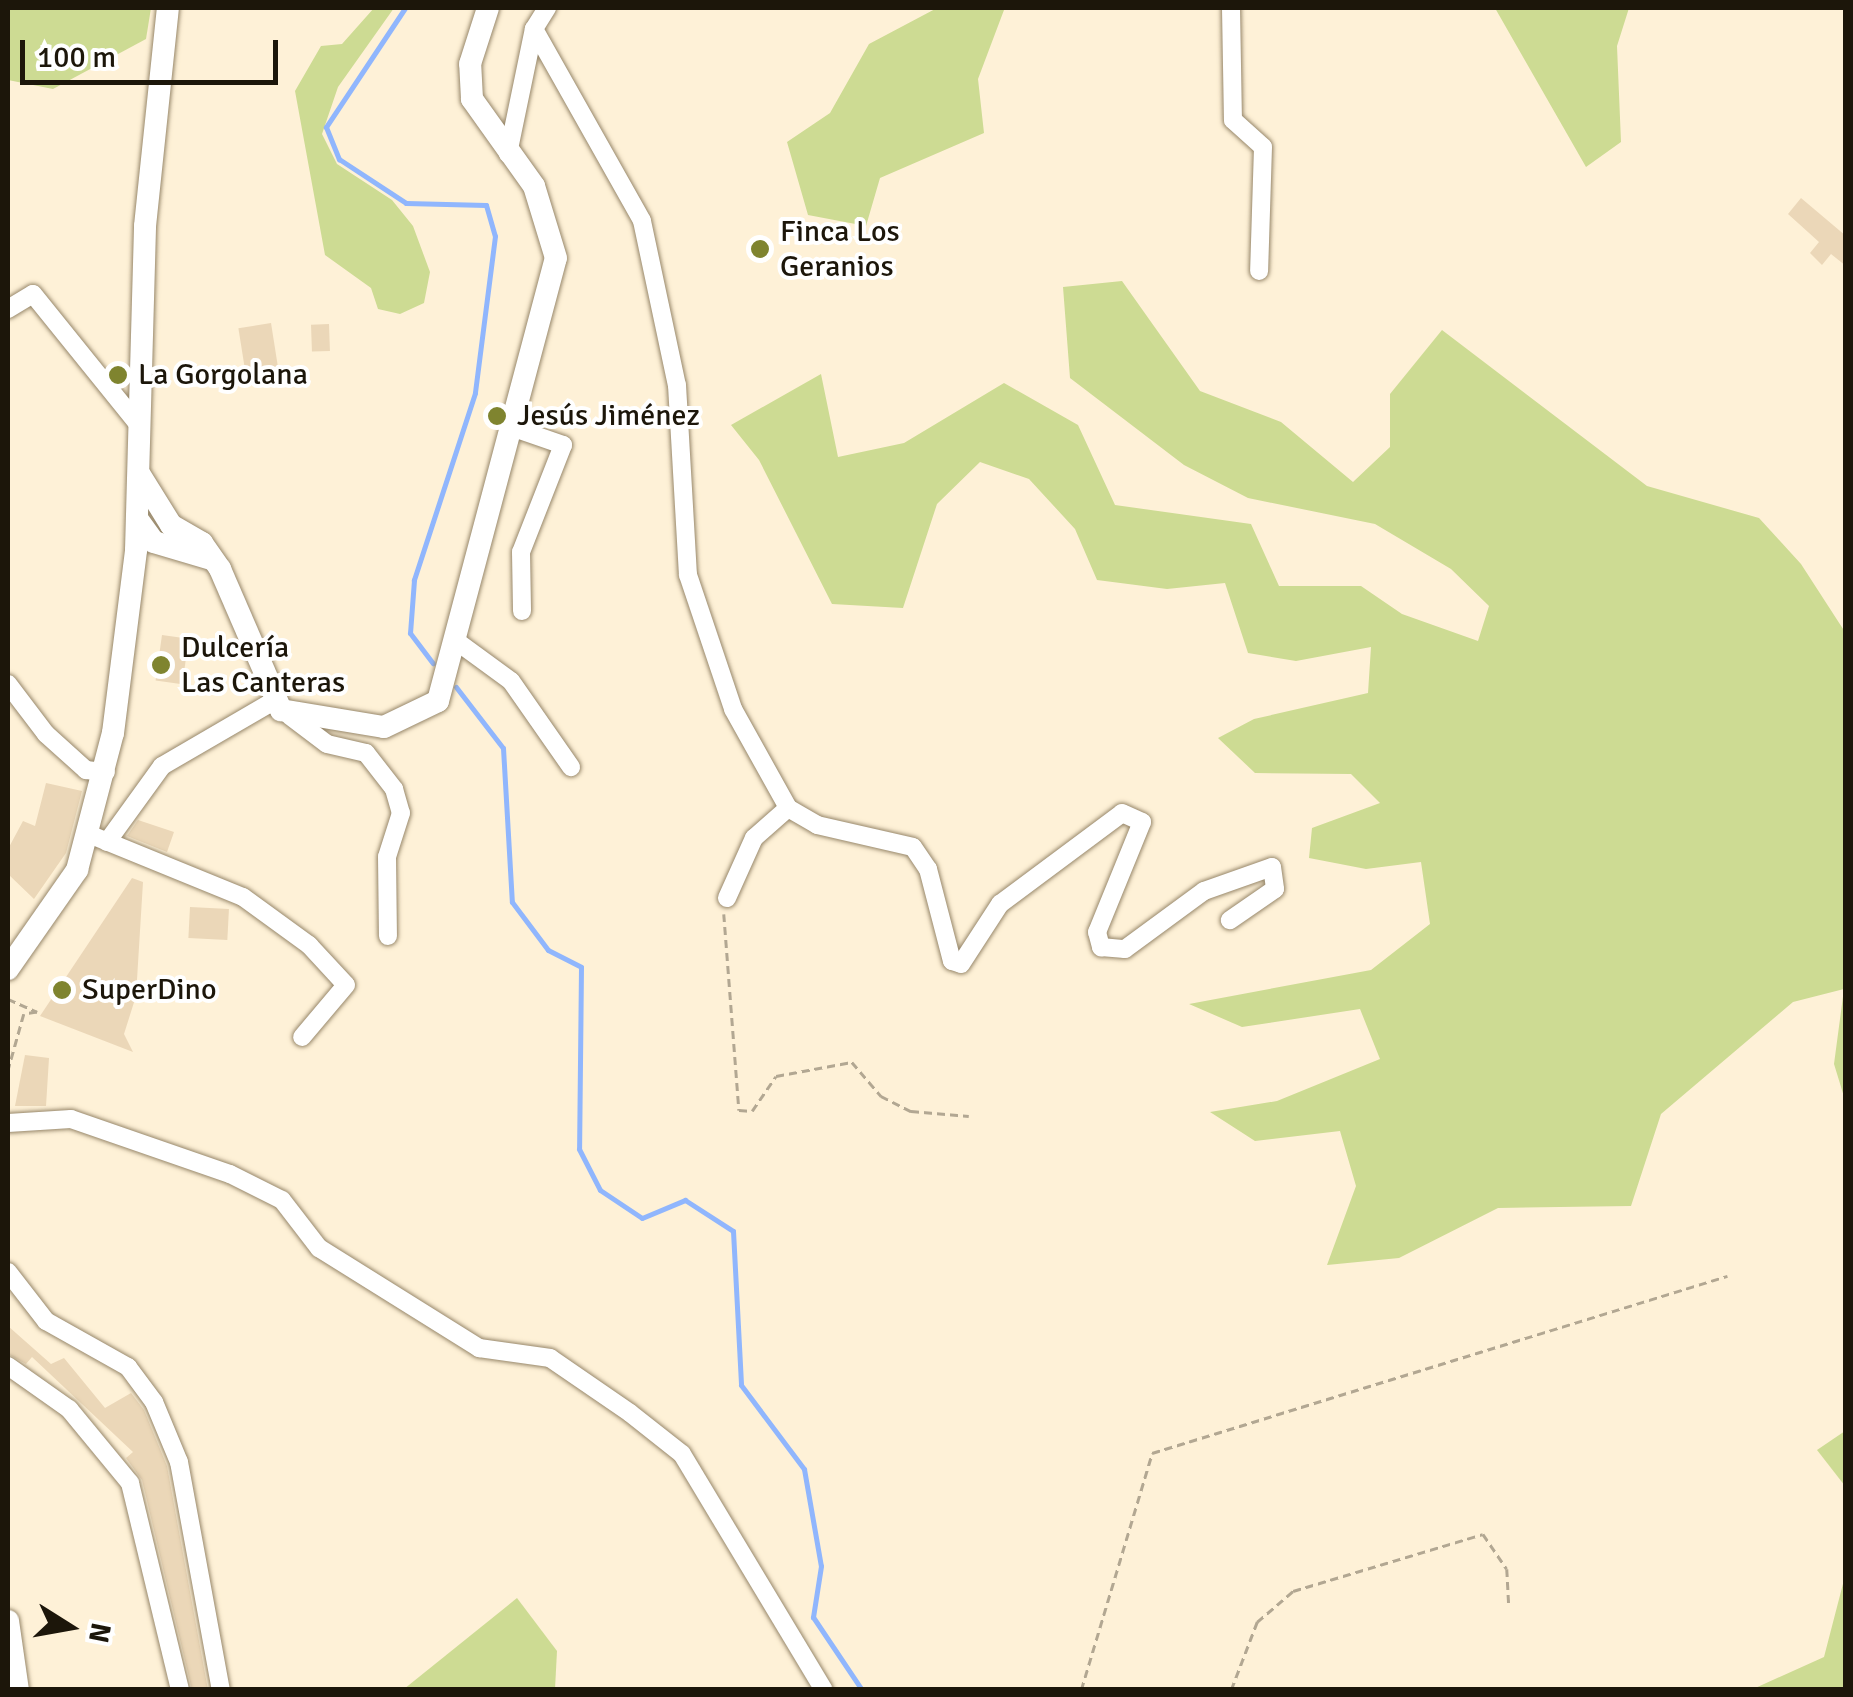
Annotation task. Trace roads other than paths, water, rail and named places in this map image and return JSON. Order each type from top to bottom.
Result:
[{"type":"main road","points":[[8,968],[51,916],[99,838],[141,535],[145,226],[168,8]]},
{"type":"main road","points":[[141,535],[170,537],[211,559],[281,709],[370,728],[416,718],[446,689],[556,258],[534,186],[478,116],[469,81],[488,8]]},
{"type":"main road","points":[[140,475],[170,537]]},
{"type":"main road","points":[[134,578],[170,537]]},
{"type":"main road","points":[[8,1621],[18,1690]]},
{"type":"street","points":[[508,154],[534,29],[546,8]]},
{"type":"street","points":[[1231,8],[1233,120],[1263,147],[1259,271]]},
{"type":"street","points":[[534,29],[642,221],[677,385],[688,575],[732,710],[788,808],[817,826],[913,847],[928,869],[952,961],[961,964],[973,958],[1000,904],[1122,813],[1142,822],[1097,932],[1102,948],[1126,949],[1204,891],[1272,866],[1275,889],[1230,920]]},
{"type":"street","points":[[8,308],[33,294],[141,428]]},
{"type":"street","points":[[514,428],[563,445],[521,552],[522,611]]},
{"type":"street","points":[[459,643],[512,681],[571,767]]},
{"type":"street","points":[[8,684],[72,758],[106,772]]},
{"type":"street","points":[[302,1037],[346,985],[309,945],[244,897],[99,838],[162,766],[281,709],[327,744],[366,752],[394,790],[401,813],[387,857],[388,936]]},
{"type":"street","points":[[728,898],[754,838],[788,808]]},
{"type":"street","points":[[8,1122],[71,1119],[230,1174],[282,1200],[319,1248],[479,1348],[550,1358],[630,1413],[682,1454],[824,1690]]},
{"type":"street","points":[[8,1272],[46,1321],[128,1367],[154,1402],[179,1462],[221,1690]]},
{"type":"street","points":[[8,1366],[43,1385],[123,1470],[152,1548],[180,1690]]},
{"type":"waterway","points":[[405,8],[326,127],[339,159],[406,203],[486,205],[495,236],[475,393],[414,580],[410,633],[433,663]]},
{"type":"waterway","points":[[456,687],[503,748],[512,902],[548,950],[581,967],[579,1149],[600,1190],[642,1218],[685,1200],[733,1231],[741,1385],[804,1469],[821,1566],[813,1617],[862,1690]]},
{"type":"place","name":"Finca Los Geranios","points":[[760,249]]},
{"type":"place","name":"La Gorgolana","points":[[118,375]]},
{"type":"place","name":"Jesús Jiménez","points":[[497,416]]},
{"type":"place","name":"Dulcería Las Canteras","points":[[161,665]]},
{"type":"place","name":"SuperDino","points":[[62,990]]}]
